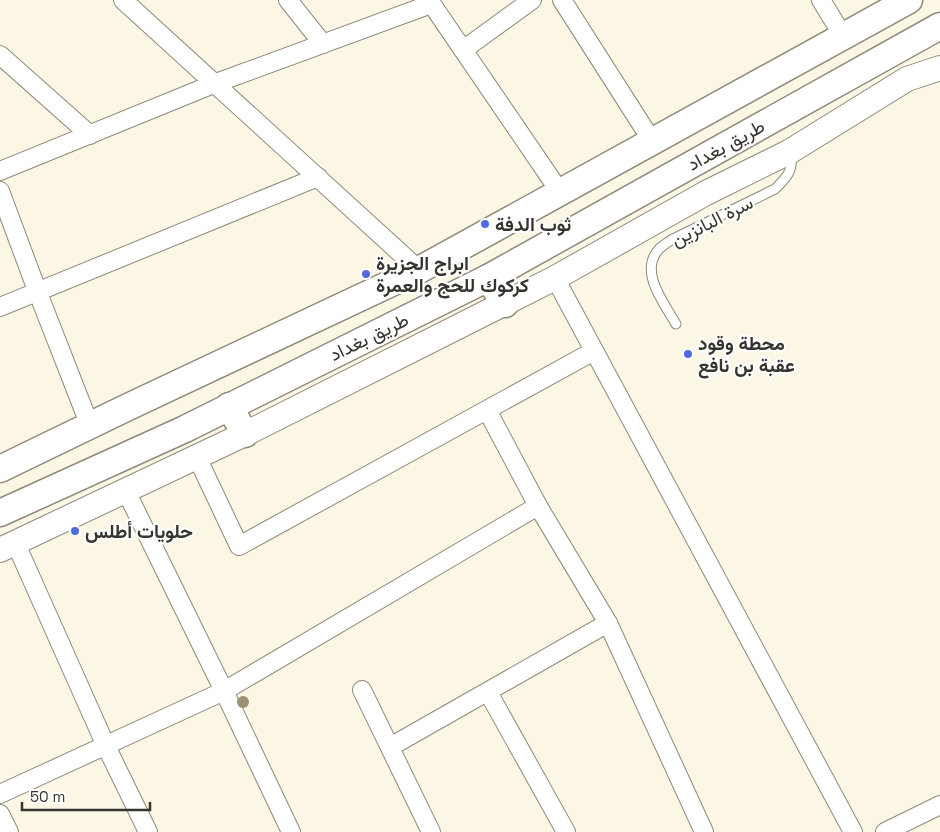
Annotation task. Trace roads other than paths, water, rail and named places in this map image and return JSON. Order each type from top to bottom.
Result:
[{"type":"main road","name":"طريق بغداد","points":[[0,469],[128,406],[418,270],[909,0]]},
{"type":"main road","name":"طريق بغداد","points":[[0,513],[230,406],[488,278],[940,26]]},
{"type":"main road","name":"سرة البانزين","points":[[8,547],[246,434],[505,304],[561,275],[706,193],[789,152],[907,78],[940,68]]},
{"type":"main road","points":[[488,278],[505,304]]},
{"type":"main road","points":[[128,406],[142,447]]},
{"type":"main road","points":[[230,406],[246,434]]},
{"type":"street","points":[[124,0],[418,270]]},
{"type":"street","points":[[288,0],[323,44]]},
{"type":"street","points":[[463,50],[532,0]]},
{"type":"street","points":[[562,0],[652,141]]},
{"type":"street","points":[[821,0],[843,36]]},
{"type":"street","points":[[0,170],[216,83],[430,2],[560,192]]},
{"type":"street","points":[[0,55],[90,135]]},
{"type":"street","points":[[0,307],[318,177]]},
{"type":"street","points":[[0,191],[90,426]]},
{"type":"street","points":[[561,275],[594,350],[853,832]]},
{"type":"street","points":[[197,457],[239,546],[594,350]]},
{"type":"street","points":[[487,410],[538,506],[608,623],[704,832]]},
{"type":"street","points":[[126,491],[291,832]]},
{"type":"street","points":[[0,794],[224,691],[538,506]]},
{"type":"street","points":[[8,547],[148,832]]},
{"type":"street","points":[[390,747],[608,623]]},
{"type":"street","points":[[362,690],[432,832]]},
{"type":"street","points":[[488,692],[566,832]]},
{"type":"street","points":[[885,832],[940,805]]},
{"type":"street","points":[[0,814],[9,832]]},
{"type":"lane","name":"سرة البانزين","points":[[676,324],[654,284],[651,272],[652,262],[658,250],[671,240],[775,189],[785,180],[791,170],[789,152]]},
{"type":"place","name":"ثوب الدفة","points":[[485,224]]},
{"type":"place","name":"ابراج الجزيرة كركوك للحج والعمرة","points":[[366,274]]},
{"type":"place","name":"محطة وقود عقبة بن نافع","points":[[688,354]]},
{"type":"place","name":"حلويات أطلس","points":[[75,531]]}]
